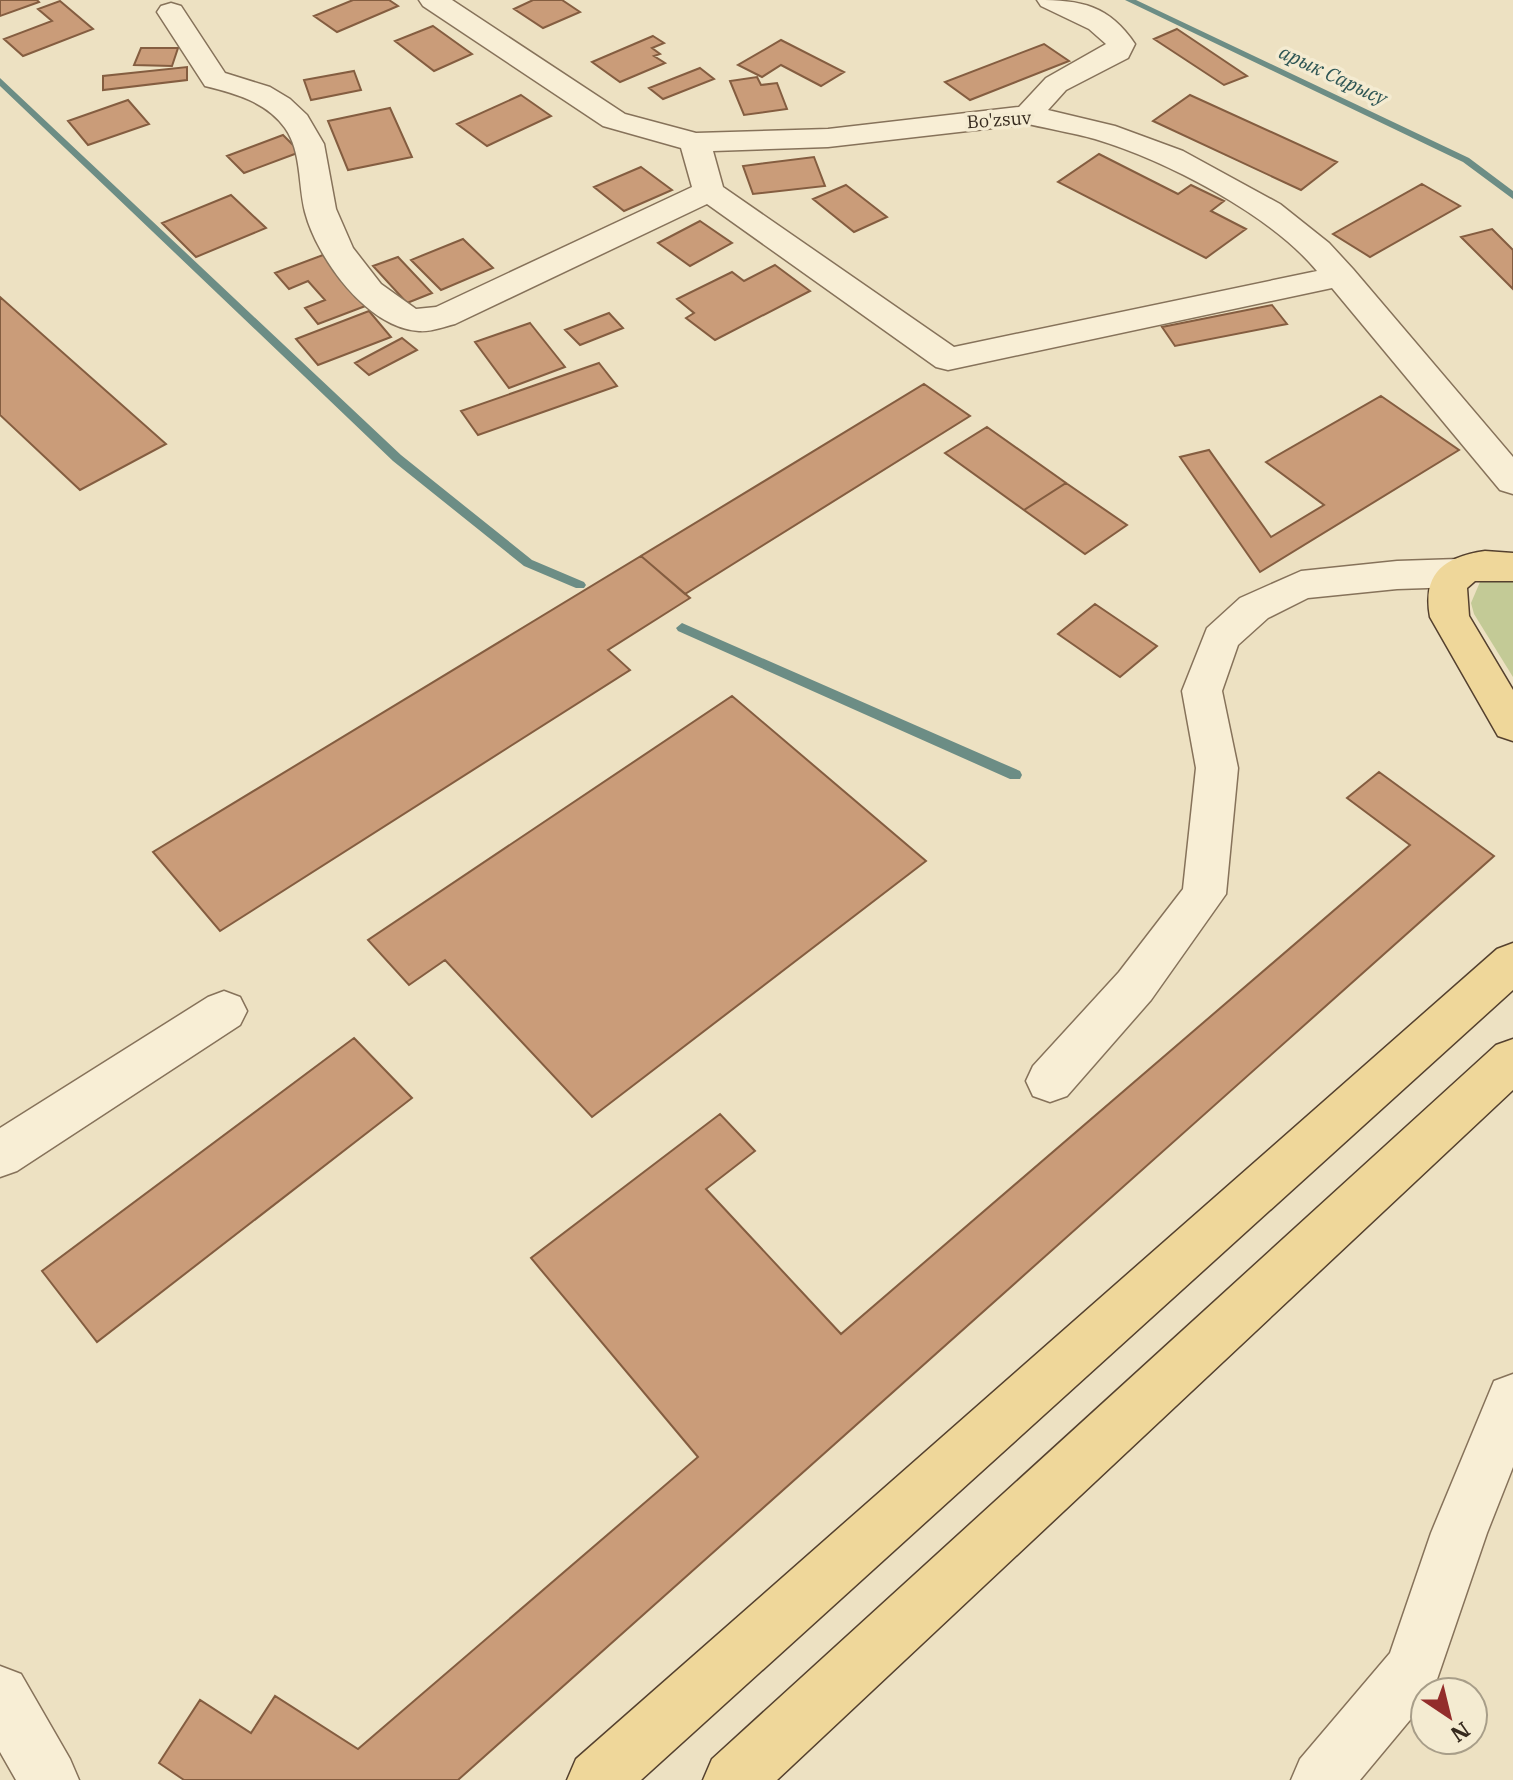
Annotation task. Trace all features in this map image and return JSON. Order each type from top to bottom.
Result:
[{"type":"main road","points":[[1491,565],[1446,590],[1450,617],[1513,725]]},
{"type":"main road","points":[[597,1780],[1513,962]]},
{"type":"main road","points":[[733,1780],[1513,1060]]},
{"type":"street","name":"Bo'zsuv","points":[[433,0],[614,120],[695,142],[828,138],[1028,115],[1104,132],[1172,158],[1269,211],[1317,250],[1513,481]]},
{"type":"street","points":[[1028,115],[1056,84],[1118,52],[1121,44],[1115,34],[1102,25],[1051,0]]},
{"type":"street","points":[[171,12],[215,80],[258,93],[295,120],[308,143],[324,220],[340,252],[389,310],[406,318],[422,321],[448,314],[709,191]]},
{"type":"street","points":[[695,142],[709,191],[948,359],[1341,276]]},
{"type":"street","points":[[1050,1081],[1135,986],[1204,894],[1217,768],[1202,691],[1221,638],[1254,608],[1301,585],[1491,565]]},
{"type":"street","points":[[0,1155],[224,1011]]},
{"type":"street","points":[[1321,1780],[1413,1671],[1459,1533],[1513,1400]]},
{"type":"street","points":[[0,1695],[49,1780]]},
{"type":"green space","points":[[1492,575],[1513,578],[1513,677],[1474,614],[1471,603],[1480,582]]},
{"type":"building","points":[[0,0],[37,0],[39,2],[0,16]]},
{"type":"building","points":[[353,0],[389,0],[398,6],[337,32],[314,16]]},
{"type":"building","points":[[533,0],[562,0],[580,12],[543,28],[514,9]]},
{"type":"building","points":[[60,1],[93,29],[23,56],[4,39],[52,21],[38,9]]},
{"type":"building","points":[[433,26],[472,54],[434,71],[395,41]]},
{"type":"building","points":[[1177,29],[1247,76],[1224,85],[1154,39]]},
{"type":"building","points":[[653,36],[664,43],[652,48],[660,54],[654,56],[665,63],[620,82],[592,62]]},
{"type":"building","points":[[781,40],[844,72],[821,86],[781,65],[762,77],[738,65]]},
{"type":"building","points":[[1044,44],[1069,61],[970,100],[945,82]]},
{"type":"building","points":[[141,48],[178,48],[172,66],[134,65]]},
{"type":"building","points":[[187,67],[187,80],[103,90],[103,76]]},
{"type":"building","points":[[700,68],[714,79],[663,99],[649,88]]},
{"type":"building","points":[[354,71],[361,90],[311,100],[304,80]]},
{"type":"building","points":[[757,77],[761,85],[777,83],[787,109],[744,115],[730,81]]},
{"type":"building","points":[[521,95],[551,116],[487,146],[457,124]]},
{"type":"building","points":[[1190,95],[1337,162],[1301,190],[1153,121]]},
{"type":"building","points":[[128,100],[149,124],[88,145],[68,121]]},
{"type":"building","points":[[390,108],[412,157],[348,170],[328,121]]},
{"type":"building","points":[[283,135],[300,152],[244,173],[227,156]]},
{"type":"building","points":[[1099,154],[1178,194],[1191,185],[1224,201],[1211,211],[1246,229],[1206,258],[1058,182]]},
{"type":"building","points":[[814,157],[825,186],[753,194],[743,166]]},
{"type":"building","points":[[641,167],[672,190],[624,211],[594,187]]},
{"type":"building","points":[[1422,184],[1460,206],[1370,257],[1333,234]]},
{"type":"building","points":[[846,185],[887,217],[854,232],[813,199]]},
{"type":"building","points":[[231,195],[266,228],[196,257],[162,223]]},
{"type":"building","points":[[700,221],[732,243],[690,266],[658,243]]},
{"type":"building","points":[[1492,229],[1513,250],[1513,289],[1461,237]]},
{"type":"building","points":[[463,239],[493,268],[441,290],[411,260]]},
{"type":"building","points":[[323,255],[368,305],[318,324],[305,308],[325,300],[308,281],[289,289],[275,273]]},
{"type":"building","points":[[398,257],[432,293],[407,303],[373,266]]},
{"type":"building","points":[[775,265],[810,291],[715,340],[686,318],[694,313],[677,299],[732,272],[744,281]]},
{"type":"building","points":[[0,297],[166,444],[80,490],[0,415]]},
{"type":"building","points":[[1272,305],[1287,324],[1175,346],[1162,327]]},
{"type":"building","points":[[369,311],[391,337],[318,365],[296,339]]},
{"type":"building","points":[[609,313],[623,328],[580,345],[565,330]]},
{"type":"building","points":[[530,323],[565,367],[509,388],[475,342]]},
{"type":"building","points":[[402,338],[417,350],[369,375],[355,363]]},
{"type":"building","points":[[599,363],[617,386],[478,435],[461,411]]},
{"type":"building","points":[[924,384],[970,416],[685,594],[641,556]]},
{"type":"building","points":[[1381,396],[1459,450],[1260,572],[1180,457],[1209,450],[1271,537],[1324,505],[1266,462]]},
{"type":"building","points":[[987,427],[1066,483],[1024,510],[945,453]]},
{"type":"building","points":[[1066,483],[1127,525],[1085,554],[1024,510]]},
{"type":"building","points":[[641,556],[690,598],[608,650],[630,670],[220,931],[153,852]]},
{"type":"building","points":[[1095,604],[1157,646],[1120,677],[1058,634]]},
{"type":"building","points":[[732,696],[926,861],[592,1117],[445,960],[409,985],[368,940]]},
{"type":"building","points":[[1379,772],[1494,856],[458,1780],[184,1780],[159,1763],[200,1700],[251,1733],[275,1696],[358,1749],[698,1457],[531,1258],[720,1114],[755,1151],[706,1189],[841,1334],[1410,845],[1347,798]]},
{"type":"building","points":[[354,1038],[412,1098],[97,1342],[42,1271]]},
{"type":"waterway","name":"арык Сарысу","points":[[1129,0],[1466,160],[1513,196]]},
{"type":"waterway","points":[[0,81],[397,458],[528,563],[580,585]]},
{"type":"waterway","points":[[682,628],[1015,775]]}]
